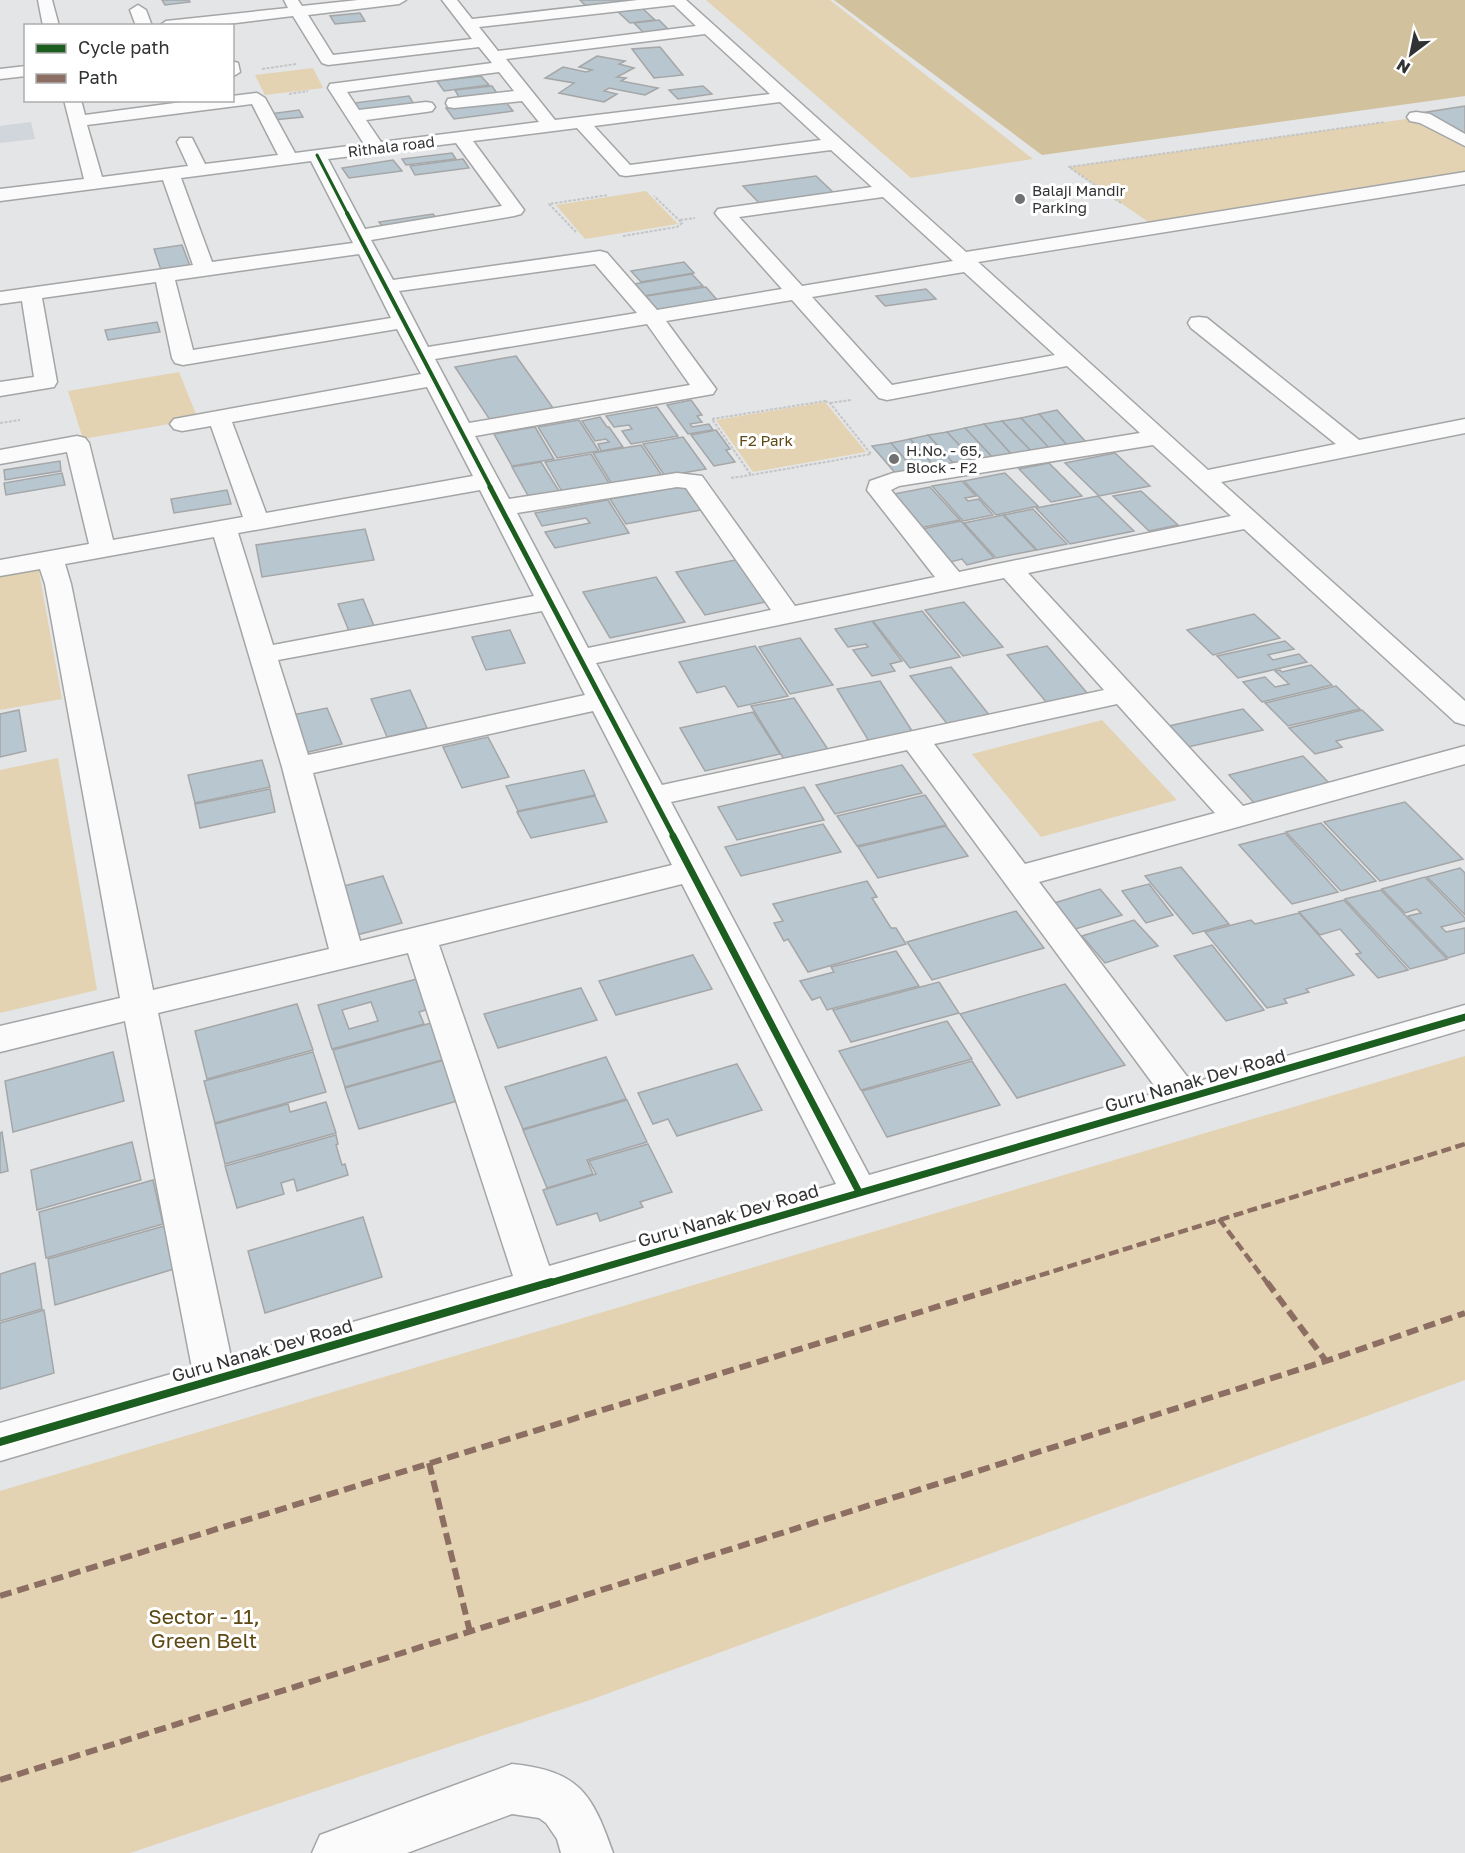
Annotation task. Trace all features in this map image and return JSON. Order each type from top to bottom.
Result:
[{"type":"street","points":[[45,0],[51,24]]},
{"type":"street","points":[[178,24],[295,6],[399,0]]},
{"type":"street","points":[[449,0],[551,126]]},
{"type":"street","points":[[468,24],[677,0],[1465,716]]},
{"type":"street","points":[[369,3],[379,17]]},
{"type":"street","points":[[295,6],[328,60],[399,44],[483,42]]},
{"type":"street","points":[[138,10],[143,24]]},
{"type":"street","points":[[376,148],[336,88],[709,29]]},
{"type":"street","points":[[0,74],[20,68]]},
{"type":"street","points":[[454,103],[526,94]]},
{"type":"street","name":"Rithala road","points":[[0,195],[783,97]]},
{"type":"street","points":[[234,101],[257,98],[289,159]]},
{"type":"street","points":[[72,102],[94,183]]},
{"type":"street","points":[[77,121],[226,102]]},
{"type":"street","points":[[354,116],[426,107]]},
{"type":"street","points":[[171,109],[199,170]]},
{"type":"street","points":[[1416,117],[1424,118],[1465,141]]},
{"type":"street","points":[[581,122],[627,171],[835,144]]},
{"type":"street","points":[[0,298],[164,275],[362,241],[514,210],[460,137]]},
{"type":"street","points":[[317,155],[859,1192]]},
{"type":"street","points":[[170,174],[204,268]]},
{"type":"street","points":[[182,424],[652,317],[799,293],[1157,228],[1465,178]]},
{"type":"street","points":[[886,191],[725,213],[887,393],[1072,359]]},
{"type":"street","points":[[386,287],[600,257],[652,317],[705,389],[461,431]]},
{"type":"street","points":[[164,275],[183,358],[404,322]]},
{"type":"street","points":[[0,389],[46,382],[31,294]]},
{"type":"street","points":[[1199,323],[1355,448]]},
{"type":"street","points":[[219,417],[257,522]]},
{"type":"street","points":[[1203,478],[1465,426]]},
{"type":"street","points":[[952,581],[879,490],[879,486],[893,480],[1158,437]]},
{"type":"street","points":[[0,457],[77,443],[103,550]]},
{"type":"street","points":[[501,508],[677,480],[693,481],[788,615]]},
{"type":"street","points":[[0,568],[487,481]]},
{"type":"street","points":[[580,658],[1250,520]]},
{"type":"street","points":[[224,528],[297,767],[348,955]]},
{"type":"street","points":[[50,559],[57,584],[215,1379]]},
{"type":"street","points":[[1010,569],[1237,818]]},
{"type":"street","points":[[262,655],[550,601]]},
{"type":"street","points":[[652,797],[1124,694]]},
{"type":"street","points":[[297,767],[602,700]]},
{"type":"street","points":[[915,740],[1184,1099]]},
{"type":"street","points":[[1018,878],[1465,755]]},
{"type":"street","points":[[0,1039],[420,939],[691,871]]},
{"type":"street","points":[[420,939],[536,1287]]},
{"type":"street","name":"Guru Nanak Dev Road","points":[[0,1442],[1465,1017]]},
{"type":"street","points":[[338,1853],[512,1789],[539,1791],[564,1803],[579,1824],[587,1853]]},
{"type":"path","points":[[300,64],[249,71],[257,98],[315,90]]},
{"type":"path","points":[[1157,228],[1069,167],[1416,117]]},
{"type":"path","points":[[580,236],[549,204],[608,195]]},
{"type":"path","points":[[623,236],[677,226],[682,223],[654,196]]},
{"type":"path","points":[[825,401],[830,403],[871,454],[773,471],[751,475],[712,419],[825,401]]},
{"type":"path","points":[[0,423],[28,419]]},
{"type":"shaded area","points":[[834,0],[1465,0],[1465,96],[1042,155]]},
{"type":"shaded area","points":[[31,122],[35,139],[0,143],[0,126]]},
{"type":"green space","points":[[706,0],[830,0],[1033,159],[911,178]]},
{"type":"green space","points":[[313,68],[323,88],[265,95],[255,75]]},
{"type":"green space","points":[[1420,117],[1465,143],[1465,177],[1157,228],[1069,167]]},
{"type":"green space","points":[[646,191],[678,224],[585,239],[556,205]]},
{"type":"green space","points":[[179,372],[198,419],[83,439],[68,391]]},
{"type":"green space","name":"F2 Park","points":[[825,402],[866,452],[753,472],[716,420]]},
{"type":"green space","points":[[38,566],[62,699],[0,710],[0,573]]},
{"type":"green space","points":[[1102,720],[1177,800],[1041,837],[972,754]]},
{"type":"green space","points":[[58,758],[97,990],[0,1013],[0,770]]},
{"type":"green space","name":"Sector - 11, Green Belt","points":[[1465,1056],[1465,1380],[590,1700],[130,1853],[0,1853],[0,1491]]},
{"type":"building","points":[[162,0],[189,0],[190,2],[165,5]]},
{"type":"building","points":[[580,0],[629,0],[632,3],[588,8]]},
{"type":"building","points":[[641,7],[655,20],[630,23],[616,10]]},
{"type":"building","points":[[360,13],[365,21],[335,24],[330,16]]},
{"type":"building","points":[[659,20],[672,33],[647,36],[634,23]]},
{"type":"building","points":[[660,47],[683,75],[654,78],[632,49]]},
{"type":"building","points":[[597,56],[625,61],[619,64],[634,68],[617,77],[626,78],[621,81],[658,88],[645,95],[609,88],[604,91],[617,94],[604,102],[559,93],[574,83],[545,78],[563,67],[586,72],[592,70],[579,67]]},
{"type":"building","points":[[481,76],[489,85],[444,91],[437,81]]},
{"type":"building","points":[[492,86],[498,95],[460,99],[455,90]]},
{"type":"building","points":[[703,86],[712,94],[678,99],[669,90]]},
{"type":"building","points":[[409,96],[415,106],[359,113],[354,103]]},
{"type":"building","points":[[505,101],[513,111],[454,119],[446,108]]},
{"type":"building","points":[[1465,106],[1465,137],[1421,113]]},
{"type":"building","points":[[299,110],[303,117],[273,120],[269,114]]},
{"type":"building","points":[[452,153],[456,159],[406,165],[402,159]]},
{"type":"building","points":[[463,159],[469,168],[415,175],[410,166]]},
{"type":"building","points":[[393,160],[402,171],[349,178],[342,168]]},
{"type":"building","points":[[816,176],[835,194],[760,204],[743,186]]},
{"type":"building","points":[[433,214],[439,222],[385,230],[379,222]]},
{"type":"building","points":[[182,245],[190,266],[161,270],[154,249]]},
{"type":"building","points":[[684,262],[694,273],[641,282],[631,271]]},
{"type":"building","points":[[692,274],[703,286],[644,296],[634,284]]},
{"type":"building","points":[[706,287],[718,301],[657,310],[646,296]]},
{"type":"building","points":[[926,289],[936,299],[885,306],[876,296]]},
{"type":"building","points":[[157,322],[160,332],[108,340],[105,330]]},
{"type":"building","points":[[516,356],[553,408],[490,420],[455,367]]},
{"type":"building","points":[[691,400],[702,415],[697,416],[702,422],[690,424],[692,427],[709,424],[713,430],[688,434],[667,405]]},
{"type":"building","points":[[657,407],[678,436],[631,444],[622,431],[632,429],[629,425],[614,427],[606,416]]},
{"type":"building","points":[[1057,410],[1086,442],[1067,445],[1039,414]]},
{"type":"building","points":[[1039,414],[1067,445],[1049,448],[1021,418]]},
{"type":"building","points":[[600,417],[623,447],[601,451],[598,444],[609,442],[606,439],[595,441],[582,421]]},
{"type":"building","points":[[1021,418],[1049,448],[1031,451],[1002,421]]},
{"type":"building","points":[[579,420],[599,451],[557,458],[538,427]]},
{"type":"building","points":[[1002,421],[1031,451],[1012,455],[984,424]]},
{"type":"building","points":[[984,424],[1012,455],[993,458],[965,428]]},
{"type":"building","points":[[535,427],[554,459],[512,466],[494,434]]},
{"type":"building","points":[[965,428],[993,458],[974,461],[947,432]]},
{"type":"building","points":[[716,430],[730,449],[726,450],[735,462],[714,466],[691,435]]},
{"type":"building","points":[[947,432],[974,461],[955,465],[928,435]]},
{"type":"building","points":[[928,435],[955,465],[936,468],[910,439]]},
{"type":"building","points":[[683,437],[706,469],[665,476],[643,444]]},
{"type":"building","points":[[910,439],[936,468],[916,472],[891,443]]},
{"type":"building","name":"H.No. - 65, Block - F2","points":[[891,443],[916,472],[897,475],[872,446]]},
{"type":"building","points":[[641,445],[663,477],[613,486],[593,453]]},
{"type":"building","points":[[1115,453],[1150,486],[1099,496],[1065,463]]},
{"type":"building","points":[[591,454],[611,486],[564,495],[545,462]]},
{"type":"building","points":[[60,461],[61,471],[5,480],[4,470]]},
{"type":"building","points":[[541,462],[562,496],[531,501],[512,467]]},
{"type":"building","points":[[1049,463],[1082,496],[1051,502],[1019,469]]},
{"type":"building","points":[[62,473],[65,485],[6,495],[4,483]]},
{"type":"building","points":[[1005,473],[1038,506],[996,515],[964,481]]},
{"type":"building","points":[[962,481],[976,496],[965,498],[968,501],[979,499],[993,515],[963,521],[932,486]]},
{"type":"building","points":[[684,486],[701,510],[626,524],[610,499]]},
{"type":"building","points":[[930,487],[960,520],[919,528],[909,515],[912,515],[894,494]]},
{"type":"building","points":[[227,490],[231,504],[174,513],[171,499]]},
{"type":"building","points":[[1141,491],[1178,525],[1149,531],[1113,496]]},
{"type":"building","points":[[1098,496],[1134,531],[1070,544],[1036,508]]},
{"type":"building","points":[[608,500],[629,533],[555,548],[545,532],[590,523],[586,518],[542,526],[535,513]]},
{"type":"building","points":[[1033,509],[1067,544],[1037,550],[1004,515]]},
{"type":"building","points":[[1003,515],[1036,550],[996,558],[964,523]]},
{"type":"building","points":[[961,521],[994,558],[967,565],[962,559],[950,562],[922,529]]},
{"type":"building","points":[[365,529],[374,560],[262,577],[256,545]]},
{"type":"building","points":[[740,559],[770,601],[705,615],[676,572]]},
{"type":"building","points":[[656,577],[685,622],[610,638],[583,592]]},
{"type":"building","points":[[363,599],[376,631],[351,636],[338,604]]},
{"type":"building","points":[[964,602],[1003,647],[963,656],[925,610]]},
{"type":"building","points":[[922,611],[960,657],[910,668],[873,621]]},
{"type":"building","points":[[1254,614],[1280,638],[1213,655],[1187,630]]},
{"type":"building","points":[[872,621],[902,661],[890,664],[895,671],[872,676],[853,650],[868,647],[866,644],[848,647],[835,629]]},
{"type":"building","points":[[510,630],[525,663],[486,670],[472,637]]},
{"type":"building","points":[[800,638],[833,685],[790,694],[759,647]]},
{"type":"building","points":[[1285,641],[1294,649],[1268,655],[1273,660],[1299,654],[1307,662],[1238,678],[1217,656]]},
{"type":"building","points":[[755,646],[788,696],[738,707],[725,686],[697,693],[679,662]]},
{"type":"building","points":[[1047,646],[1088,694],[1047,703],[1007,655]]},
{"type":"building","points":[[1311,665],[1332,685],[1262,702],[1243,682],[1265,677],[1275,687],[1289,684],[1275,671],[1282,672]]},
{"type":"building","points":[[951,667],[990,716],[948,725],[910,676]]},
{"type":"building","points":[[880,681],[914,734],[870,743],[837,689]]},
{"type":"building","points":[[1336,686],[1360,709],[1288,726],[1265,703]]},
{"type":"building","points":[[410,690],[427,728],[387,737],[371,699]]},
{"type":"building","points":[[794,698],[831,754],[787,764],[751,706]]},
{"type":"building","points":[[327,708],[342,744],[300,754],[287,716]]},
{"type":"building","points":[[1243,709],[1263,730],[1188,747],[1169,726]]},
{"type":"building","points":[[19,710],[26,751],[0,757],[0,714]]},
{"type":"building","points":[[1362,710],[1383,730],[1336,741],[1342,747],[1315,754],[1289,728]]},
{"type":"building","points":[[753,712],[780,754],[705,771],[680,728]]},
{"type":"building","points":[[488,737],[509,777],[462,788],[443,747]]},
{"type":"building","points":[[1303,756],[1331,785],[1255,804],[1229,775]]},
{"type":"building","points":[[262,760],[270,787],[195,803],[188,775]]},
{"type":"building","points":[[902,765],[922,793],[835,814],[816,785]]},
{"type":"building","points":[[584,770],[595,795],[518,811],[506,786]]},
{"type":"building","points":[[804,787],[824,820],[737,840],[718,807]]},
{"type":"building","points":[[270,789],[275,812],[200,828],[195,804]]},
{"type":"building","points":[[925,795],[946,825],[857,846],[837,816]]},
{"type":"building","points":[[595,796],[607,822],[531,838],[517,812]]},
{"type":"building","points":[[1405,802],[1463,859],[1380,881],[1324,822]]},
{"type":"building","points":[[1321,823],[1376,881],[1341,891],[1286,832]]},
{"type":"building","points":[[823,824],[841,852],[741,876],[725,847]]},
{"type":"building","points":[[946,826],[968,856],[878,878],[858,847]]},
{"type":"building","points":[[1285,833],[1338,892],[1292,904],[1239,845]]},
{"type":"building","points":[[1181,867],[1229,924],[1193,934],[1145,876]]},
{"type":"building","points":[[1460,868],[1465,873],[1465,915],[1427,877]]},
{"type":"building","points":[[383,876],[402,923],[353,936],[336,888]]},
{"type":"building","points":[[1425,877],[1465,918],[1465,921],[1441,927],[1446,932],[1465,928],[1465,953],[1448,958],[1408,916],[1421,913],[1417,909],[1405,913],[1382,889]]},
{"type":"building","points":[[867,881],[877,897],[872,898],[891,928],[896,928],[906,944],[808,972],[788,939],[784,941],[774,923],[783,921],[773,904]]},
{"type":"building","points":[[1149,884],[1173,915],[1146,923],[1122,891]]},
{"type":"building","points":[[1100,889],[1122,915],[1072,930],[1051,904]]},
{"type":"building","points":[[1381,890],[1447,959],[1410,969],[1345,899]]},
{"type":"building","points":[[1344,900],[1408,970],[1378,978],[1356,954],[1361,953],[1340,929],[1320,935],[1299,912]]},
{"type":"building","points":[[1016,911],[1044,948],[932,980],[907,942]]},
{"type":"building","points":[[1299,913],[1354,975],[1306,989],[1309,992],[1284,999],[1287,1003],[1267,1008],[1205,932],[1251,920],[1255,924]]},
{"type":"building","points":[[1134,920],[1158,946],[1105,963],[1082,936]]},
{"type":"building","points":[[1212,945],[1264,1010],[1226,1021],[1174,956]]},
{"type":"building","points":[[896,951],[919,986],[827,1010],[820,997],[812,1000],[800,981],[834,972],[831,967]]},
{"type":"building","points":[[693,955],[712,989],[616,1015],[599,981]]},
{"type":"building","points":[[417,979],[429,1009],[419,1012],[424,1024],[332,1049],[318,1005]],"holes":[[[371,1002],[378,1021],[349,1029],[342,1010]]]},
{"type":"building","points":[[939,982],[959,1013],[851,1042],[833,1010]]},
{"type":"building","points":[[1065,984],[1125,1065],[1017,1098],[960,1014]]},
{"type":"building","points":[[581,988],[597,1020],[498,1048],[484,1014]]},
{"type":"building","points":[[297,1004],[313,1050],[207,1079],[195,1031]]},
{"type":"building","points":[[947,1021],[972,1059],[861,1090],[839,1051]]},
{"type":"building","points":[[435,1022],[449,1058],[345,1087],[333,1050]]},
{"type":"building","points":[[113,1052],[124,1101],[13,1132],[5,1081]]},
{"type":"building","points":[[313,1052],[326,1092],[215,1123],[204,1081]]},
{"type":"building","points":[[606,1057],[626,1099],[523,1129],[505,1087]]},
{"type":"building","points":[[448,1059],[464,1099],[359,1129],[345,1088]]},
{"type":"building","points":[[972,1061],[1000,1105],[887,1137],[862,1091]]},
{"type":"building","points":[[737,1064],[762,1110],[677,1136],[668,1119],[653,1124],[638,1093]]},
{"type":"building","points":[[627,1100],[647,1142],[587,1160],[593,1174],[547,1188],[523,1130]]},
{"type":"building","points":[[326,1102],[336,1133],[225,1164],[215,1124],[288,1104],[290,1112]]},
{"type":"building","points":[[2,1132],[8,1171],[0,1173],[0,1133]]},
{"type":"building","points":[[336,1135],[338,1144],[336,1145],[342,1165],[345,1164],[348,1175],[297,1191],[294,1179],[281,1183],[284,1194],[237,1208],[225,1166]]},
{"type":"building","points":[[132,1142],[141,1180],[37,1210],[31,1170]]},
{"type":"building","points":[[648,1144],[672,1192],[640,1202],[643,1207],[600,1221],[597,1213],[557,1225],[543,1190],[596,1174],[589,1161]]},
{"type":"building","points":[[153,1180],[163,1224],[46,1258],[39,1212]]},
{"type":"building","points":[[363,1217],[382,1277],[265,1313],[248,1251]]},
{"type":"building","points":[[164,1226],[174,1269],[55,1305],[48,1259]]},
{"type":"building","points":[[35,1263],[42,1309],[0,1321],[0,1274]]},
{"type":"building","points":[[44,1310],[54,1373],[0,1389],[0,1323]]},
{"type":"marked path","points":[[0,1596],[1465,1144]]},
{"type":"marked path","points":[[1219,1219],[1326,1361]]},
{"type":"marked path","points":[[0,1780],[1326,1361],[1465,1313]]},
{"type":"marked path","points":[[429,1463],[470,1632]]},
{"type":"cycle path","points":[[317,155],[859,1192]]},
{"type":"cycle path","points":[[0,1442],[1465,1017]]},
{"type":"place","name":"Balaji Mandir Parking","points":[[1020,199]]},
{"type":"place","name":"H.No. - 65, Block - F2","points":[[894,459]]}]
